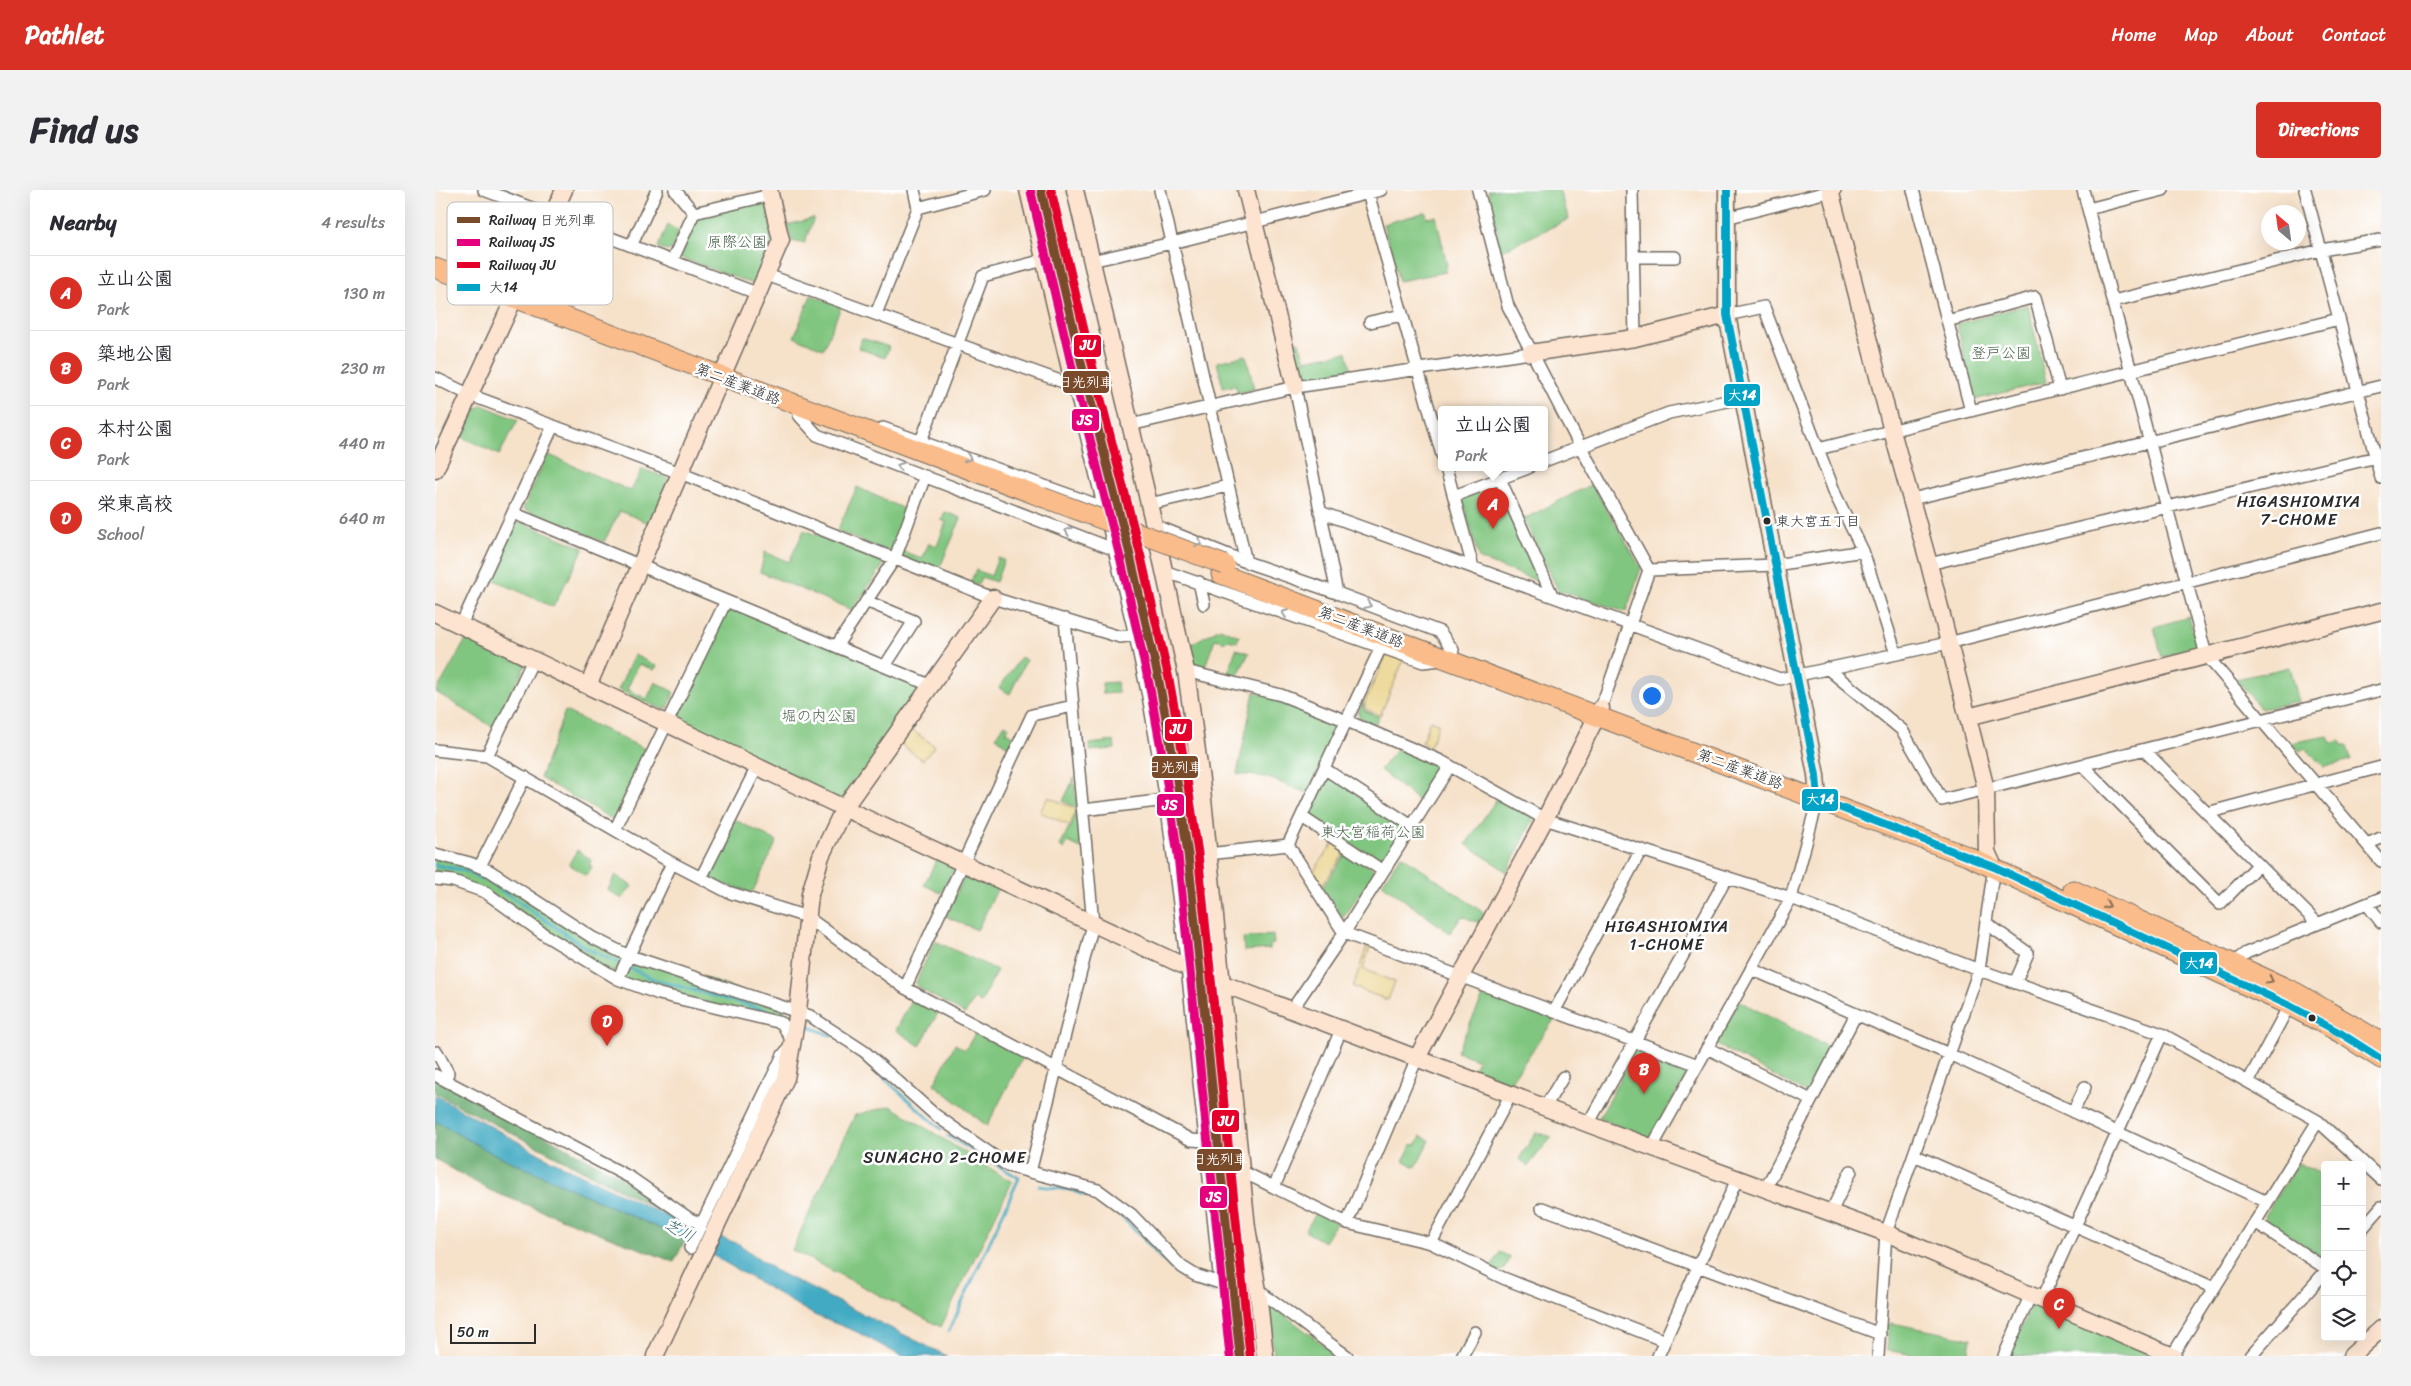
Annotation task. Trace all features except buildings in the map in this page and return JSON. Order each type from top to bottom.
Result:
[{"type":"main road","name":"第二産業道路","points":[[435,268],[447,273]]},
{"type":"main road","name":"第二産業道路","points":[[435,278],[447,282]]},
{"type":"main road","name":"第二産業道路","points":[[517,305],[1990,859],[2230,969],[2374,1038],[2381,1059]]},
{"type":"street","points":[[484,190],[518,202]]},
{"type":"street","points":[[558,202],[564,190]]},
{"type":"street","points":[[632,244],[657,190]]},
{"type":"street","points":[[675,190],[694,213]]},
{"type":"street","points":[[877,314],[918,208],[914,190]]},
{"type":"street","points":[[918,208],[985,190]]},
{"type":"street","points":[[435,854],[480,866],[511,882],[593,938],[626,958],[687,976],[797,1018],[810,1016],[865,1052],[934,1114],[1008,1166],[1098,1190],[1131,1215],[1182,1267],[1195,1275],[1220,1282],[1187,967],[1166,800],[1149,701],[1135,635],[1027,190]]},
{"type":"street","points":[[1075,190],[1165,571],[1185,671],[1201,780],[1241,1171],[1265,1356]]},
{"type":"street","points":[[1160,190],[1246,562]]},
{"type":"street","points":[[1246,190],[1295,387],[1337,593]]},
{"type":"street","points":[[1091,261],[1172,243],[1381,190]]},
{"type":"street","points":[[1347,1223],[1417,1058],[1545,820],[1600,712],[1649,570],[1530,353],[1508,306],[1478,190]]},
{"type":"street","points":[[1632,190],[1635,338]]},
{"type":"street","points":[[1652,1147],[1791,898],[1818,794],[1797,675],[1727,315],[1727,190]]},
{"type":"street","points":[[1726,218],[1832,190],[1892,431],[1912,499],[1986,789],[1990,859],[1986,923],[1979,970],[1886,1233],[1878,1356]]},
{"type":"street","points":[[1913,190],[1971,411]]},
{"type":"street","points":[[2083,190],[2206,655],[2381,861]]},
{"type":"street","points":[[2088,209],[2163,190]]},
{"type":"street","points":[[2305,190],[2358,391],[2378,456],[2381,478]]},
{"type":"street","points":[[588,686],[781,240],[770,192],[694,213],[672,260]]},
{"type":"street","points":[[1368,193],[1438,441]]},
{"type":"street","points":[[613,237],[759,294]]},
{"type":"street","points":[[2113,302],[2321,250],[2381,240]]},
{"type":"street","points":[[1633,257],[1675,257]]},
{"type":"street","points":[[921,441],[983,276],[1044,260]]},
{"type":"street","points":[[767,274],[1074,386]]},
{"type":"street","points":[[1947,321],[2035,297],[2060,389]]},
{"type":"street","points":[[435,470],[511,305]]},
{"type":"street","points":[[1130,425],[1295,387],[1635,338],[1764,307],[1836,496],[1863,551],[1896,654]]},
{"type":"street","points":[[1370,322],[1402,315]]},
{"type":"street","points":[[1817,449],[2339,319]]},
{"type":"street","points":[[435,378],[470,395],[680,473],[993,598],[1121,637],[1135,635]]},
{"type":"street","points":[[1912,499],[2149,440],[2381,386]]},
{"type":"street","points":[[1548,459],[1669,413],[1742,398]]},
{"type":"street","points":[[1103,507],[834,410],[802,412],[817,435],[1113,549]]},
{"type":"street","points":[[461,625],[553,426]]},
{"type":"street","points":[[1929,564],[2378,456]]},
{"type":"street","points":[[1447,471],[1473,567]]},
{"type":"street","points":[[1454,496],[1520,471]]},
{"type":"street","points":[[837,645],[895,558],[925,476]]},
{"type":"street","points":[[1500,479],[1553,595]]},
{"type":"street","points":[[1149,504],[1228,486]]},
{"type":"street","points":[[1321,512],[1780,679],[1948,643],[2381,533]]},
{"type":"street","points":[[513,513],[837,645],[932,686]]},
{"type":"street","points":[[1154,525],[1246,562],[1337,593],[1440,632],[1450,655],[1423,662],[1165,571]]},
{"type":"street","points":[[1649,570],[1775,565],[1863,551]]},
{"type":"street","points":[[1199,582],[1204,604]]},
{"type":"street","points":[[655,1356],[786,1078],[797,1018],[810,894],[818,865],[844,808],[993,598]]},
{"type":"street","points":[[615,830],[726,601]]},
{"type":"street","points":[[866,601],[914,621],[885,666]]},
{"type":"street","points":[[1968,718],[2381,611]]},
{"type":"street","points":[[435,613],[844,808],[1221,983],[1588,1124],[1886,1233],[2173,1356],[2318,1121]]},
{"type":"street","points":[[1030,1172],[1093,924],[1065,619]]},
{"type":"street","points":[[1288,846],[1381,647]]},
{"type":"street","points":[[487,756],[533,660]]},
{"type":"street","points":[[1827,668],[1902,730],[1942,800],[2381,690]]},
{"type":"street","points":[[1185,671],[1281,695],[1347,721],[1450,766],[1545,820],[1791,898],[1979,970],[2162,1034],[2318,1121],[2381,1179]]},
{"type":"street","points":[[905,988],[1032,715],[1073,706]]},
{"type":"street","points":[[435,750],[487,756],[672,863],[728,892],[807,917],[905,988],[1191,1140],[1205,1141]]},
{"type":"street","points":[[2144,750],[2317,923]]},
{"type":"street","points":[[1291,1011],[1344,933],[1450,766]]},
{"type":"street","points":[[2083,766],[2220,904],[2259,865]]},
{"type":"street","points":[[701,878],[757,767]]},
{"type":"street","points":[[2207,814],[2381,767]]},
{"type":"street","points":[[1325,769],[1412,826]]},
{"type":"street","points":[[480,866],[525,777]]},
{"type":"street","points":[[1083,810],[1166,800]]},
{"type":"street","points":[[1303,817],[1383,871]]},
{"type":"street","points":[[2367,844],[2381,838]]},
{"type":"street","points":[[1208,854],[1288,846]]},
{"type":"street","points":[[1288,846],[1344,933],[1698,1066]]},
{"type":"street","points":[[1554,1012],[1641,850]]},
{"type":"street","points":[[618,979],[626,958],[672,863]]},
{"type":"street","points":[[435,878],[453,880],[485,892],[548,937],[618,979],[659,994],[782,1024],[793,1044]]},
{"type":"street","points":[[1588,1124],[1727,878]]},
{"type":"street","points":[[2230,969],[2246,953],[2381,898]]},
{"type":"street","points":[[2367,904],[2381,922]]},
{"type":"street","points":[[1986,923],[2028,953],[2015,982]]},
{"type":"street","points":[[1751,969],[1949,1054],[2267,1202]]},
{"type":"street","points":[[2248,1082],[2293,999]]},
{"type":"street","points":[[1766,1188],[1856,1014]]},
{"type":"street","points":[[1275,1187],[1341,1030]]},
{"type":"street","points":[[2004,1356],[2075,1226],[2162,1034]]},
{"type":"street","points":[[690,1248],[783,1055],[793,1044]]},
{"type":"street","points":[[1707,1048],[1811,1100]]},
{"type":"street","points":[[437,1052],[448,1072],[440,1077]]},
{"type":"street","points":[[440,1077],[631,1178],[701,1225]]},
{"type":"street","points":[[1545,1107],[1563,1077]]},
{"type":"street","points":[[2073,1112],[2085,1087]]},
{"type":"street","points":[[1431,1243],[1511,1094]]},
{"type":"street","points":[[1914,1154],[2214,1288]]},
{"type":"street","points":[[1241,1171],[1347,1223],[1431,1243],[1503,1278],[1665,1341]]},
{"type":"street","points":[[1831,1212],[1851,1171]]},
{"type":"street","points":[[1658,1356],[1737,1177]]},
{"type":"street","points":[[2366,1224],[2381,1207]]},
{"type":"street","points":[[1542,1208],[1880,1334]]},
{"type":"street","points":[[2255,1222],[2321,1265]]},
{"type":"street","points":[[2251,1356],[2321,1277]]},
{"type":"street","points":[[1258,1291],[1283,1306],[1317,1335],[1347,1356]]},
{"type":"street","points":[[2351,1356],[2381,1329]]},
{"type":"street","points":[[1462,1356],[1475,1332]]},
{"type":"green space","points":[[1488,190],[1559,190],[1569,219],[1501,251]]},
{"type":"green space","name":"原際公園","points":[[766,201],[775,240],[756,285],[679,257],[695,217]]},
{"type":"green space","points":[[1426,212],[1427,218],[1436,216],[1447,265],[1445,272],[1399,281],[1383,224]]},
{"type":"green space","points":[[814,218],[804,244],[792,241],[787,225]]},
{"type":"green space","points":[[668,225],[679,231],[672,249],[667,251],[658,247]]},
{"type":"green space","points":[[811,295],[841,307],[823,349],[794,337]]},
{"type":"green space","name":"登戸公園","points":[[2028,305],[2046,382],[1974,400],[1957,324]]},
{"type":"green space","points":[[862,338],[889,347],[885,358],[858,348]]},
{"type":"green space","points":[[1299,342],[1305,360],[1347,352],[1352,371],[1298,378],[1291,344]]},
{"type":"green space","points":[[1246,355],[1254,389],[1238,393],[1235,385],[1223,388],[1217,362]]},
{"type":"green space","points":[[482,405],[518,420],[499,455],[462,437],[476,409]]},
{"type":"green space","points":[[547,454],[631,491],[642,469],[668,478],[669,481],[651,524],[620,511],[604,542],[523,509]]},
{"type":"green space","points":[[1592,484],[1641,568],[1626,612],[1558,590],[1524,519]]},
{"type":"green space","points":[[1496,485],[1540,582],[1479,559],[1462,498]]},
{"type":"green space","points":[[857,487],[906,510],[893,549],[887,551],[837,531]]},
{"type":"green space","points":[[945,512],[961,518],[938,572],[900,556],[903,551],[922,559],[929,543],[937,546],[946,522],[941,520]]},
{"type":"green space","points":[[521,522],[584,548],[553,607],[490,578],[516,524]]},
{"type":"green space","points":[[804,530],[882,562],[882,567],[852,610],[760,572],[765,552],[789,562]]},
{"type":"green space","points":[[998,558],[1004,560],[996,582],[981,577],[978,585],[970,583],[976,570],[991,576]]},
{"type":"green space","name":"堀の内公園","points":[[726,601],[932,686],[844,808],[666,724]]},
{"type":"green space","points":[[2189,617],[2197,645],[2194,649],[2162,657],[2154,627]]},
{"type":"green space","points":[[1220,628],[1239,636],[1237,642],[1215,639],[1204,669],[1193,667],[1186,647]]},
{"type":"green space","points":[[468,636],[523,660],[525,666],[494,728],[436,692]]},
{"type":"green space","points":[[1236,649],[1249,653],[1238,675],[1228,673]]},
{"type":"green space","points":[[634,655],[657,666],[654,670],[639,664],[627,689],[647,699],[655,682],[674,692],[668,708],[662,709],[618,690]]},
{"type":"green space","points":[[1021,657],[1026,660],[1010,694],[999,688]]},
{"type":"green space","points":[[2290,667],[2299,702],[2261,709],[2236,679]]},
{"type":"green space","points":[[1117,682],[1118,693],[1103,694],[1102,683]]},
{"type":"green space","points":[[1254,692],[1308,708],[1341,724],[1307,793],[1266,777],[1237,774]]},
{"type":"green space","points":[[1363,703],[1364,710],[1379,717],[1375,724],[1360,718],[1358,713]]},
{"type":"green space","points":[[565,711],[645,749],[614,820],[540,778]]},
{"type":"green space","points":[[1005,724],[1009,727],[1006,732],[1014,737],[1010,748],[996,737]]},
{"type":"green space","points":[[2328,736],[2331,743],[2340,741],[2342,746],[2347,746],[2351,760],[2324,767],[2305,748],[2300,751],[2290,743]]},
{"type":"green space","points":[[1114,741],[1115,749],[1090,751],[1089,744]]},
{"type":"green space","points":[[1399,746],[1443,767],[1421,803],[1380,770]]},
{"type":"green space","name":"東大宮稲荷公園","points":[[1328,774],[1405,827],[1381,864],[1309,815]]},
{"type":"green space","points":[[1074,778],[1077,808],[1063,801]]},
{"type":"green space","points":[[1498,797],[1534,818],[1507,872],[1466,844]]},
{"type":"green space","points":[[1079,809],[1081,848],[1068,842],[1064,849],[1060,846],[1069,827],[1071,828],[1076,810]]},
{"type":"green space","points":[[735,820],[777,841],[752,893],[723,884],[708,876]]},
{"type":"green space","points":[[577,850],[592,860],[589,865],[592,867],[586,876],[569,864]]},
{"type":"green space","points":[[1348,851],[1376,871],[1343,917],[1322,888]]},
{"type":"green space","points":[[435,854],[480,866],[593,938],[786,1007],[782,1023],[618,979],[485,892],[435,879]]},
{"type":"green space","points":[[1401,855],[1484,913],[1479,923],[1462,916],[1450,933],[1382,884]]},
{"type":"green space","points":[[937,859],[953,865],[953,870],[941,893],[924,885]]},
{"type":"green space","points":[[966,873],[998,888],[977,930],[945,916]]},
{"type":"green space","points":[[615,875],[632,886],[622,899],[608,890]]},
{"type":"green space","points":[[1273,935],[1274,944],[1270,945],[1270,949],[1244,951],[1243,938]]},
{"type":"green space","points":[[935,941],[997,970],[981,1003],[974,999],[965,1014],[917,987],[916,982]]},
{"type":"green space","points":[[1486,990],[1556,1017],[1509,1084],[1474,1069],[1478,1060],[1457,1051]]},
{"type":"green space","points":[[913,998],[938,1013],[920,1046],[896,1030]]},
{"type":"green space","points":[[1739,1001],[1832,1049],[1808,1094],[1717,1045]]},
{"type":"green space","points":[[976,1032],[1023,1057],[987,1126],[934,1084],[955,1044],[965,1050]]},
{"type":"green space","points":[[1636,1049],[1691,1069],[1649,1139],[1599,1118]]},
{"type":"green space","points":[[435,1078],[637,1185],[691,1223],[689,1226],[435,1093]]},
{"type":"green space","points":[[891,1106],[1012,1182],[941,1327],[792,1250],[855,1115]]},
{"type":"green space","points":[[435,1121],[488,1151],[685,1240],[674,1262],[491,1191],[435,1159]]},
{"type":"green space","points":[[1536,1132],[1552,1137],[1528,1166],[1519,1159]]},
{"type":"green space","points":[[1421,1136],[1430,1140],[1416,1167],[1403,1161],[1412,1144],[1416,1145]]},
{"type":"green space","points":[[2298,1163],[2321,1174],[2321,1256],[2266,1221],[2264,1216]]},
{"type":"green space","points":[[1317,1212],[1336,1223],[1324,1242],[1305,1231]]},
{"type":"green space","points":[[1500,1252],[1510,1257],[1503,1270],[1498,1272],[1491,1268]]},
{"type":"green space","points":[[2033,1301],[2161,1356],[2009,1356]]},
{"type":"green space","points":[[1269,1303],[1338,1356],[1274,1356]]},
{"type":"green space","points":[[1892,1323],[1971,1339],[1968,1356],[1918,1356],[1887,1350],[1888,1325]]},
{"type":"sand","points":[[1387,653],[1404,659],[1380,716],[1365,708],[1365,701]]},
{"type":"sand","points":[[1430,720],[1439,724],[1430,747],[1422,742]]},
{"type":"sand","points":[[910,729],[935,746],[923,760],[900,744]]},
{"type":"sand","points":[[1048,797],[1076,809],[1070,826],[1040,812]]},
{"type":"sand","points":[[1335,841],[1347,850],[1322,885],[1313,872]]},
{"type":"sand","points":[[1367,946],[1370,947],[1363,969],[1395,982],[1388,1000],[1353,987]]},
{"type":"water","name":"芝川","points":[[435,1095],[549,1159],[679,1222],[739,1244],[776,1271],[947,1356],[901,1356],[857,1332],[814,1315],[690,1242],[488,1151],[435,1121]]},
{"type":"waterway","points":[[435,865],[462,870],[491,883],[588,949],[656,980],[766,1010]]},
{"type":"waterway","points":[[778,1013],[787,1016]]},
{"type":"waterway","points":[[805,1025],[832,1036]]},
{"type":"waterway","points":[[851,1049],[941,1129]]},
{"type":"waterway","points":[[948,1136],[1019,1178],[949,1331]]},
{"type":"waterway","points":[[1039,1186],[1071,1190],[1101,1201]]},
{"type":"waterway","points":[[1111,1208],[1174,1270],[1190,1281],[1213,1292]]},
{"type":"rail line","name":"日光列車","points":[[1041,190],[1083,370],[1131,559],[1159,681],[1175,768],[1188,854],[1240,1356]]},
{"type":"rail line","name":"JU","points":[[1051,190],[1093,368],[1141,557],[1169,679],[1185,766],[1198,853],[1250,1355]]},
{"type":"rail line","name":"JS","points":[[1031,192],[1073,372],[1121,561],[1149,683],[1165,770],[1178,855],[1230,1356]]},
{"type":"transit line","name":"大14","points":[[1727,190],[1727,315],[1816,775],[1818,799],[1994,867],[2290,1006],[2342,1034],[2381,1059]]},
{"type":"place","name":"東大宮五丁目","points":[[1767,521]]},
{"type":"place","name":"立山公園","points":[[1493,529]]},
{"type":"place","name":"栄東高校","points":[[607,1046]]},
{"type":"place","name":"築地公園","points":[[1644,1094]]},
{"type":"place","name":"本村公園","points":[[2059,1329]]},
{"type":"district","name":"HIGASHIOMIYA 7-CHOME","points":[[2299,510]]},
{"type":"district","name":"HIGASHIOMIYA 1-CHOME","points":[[1667,935]]},
{"type":"district","name":"SUNACHO 2-CHOME","points":[[945,1157]]}]
